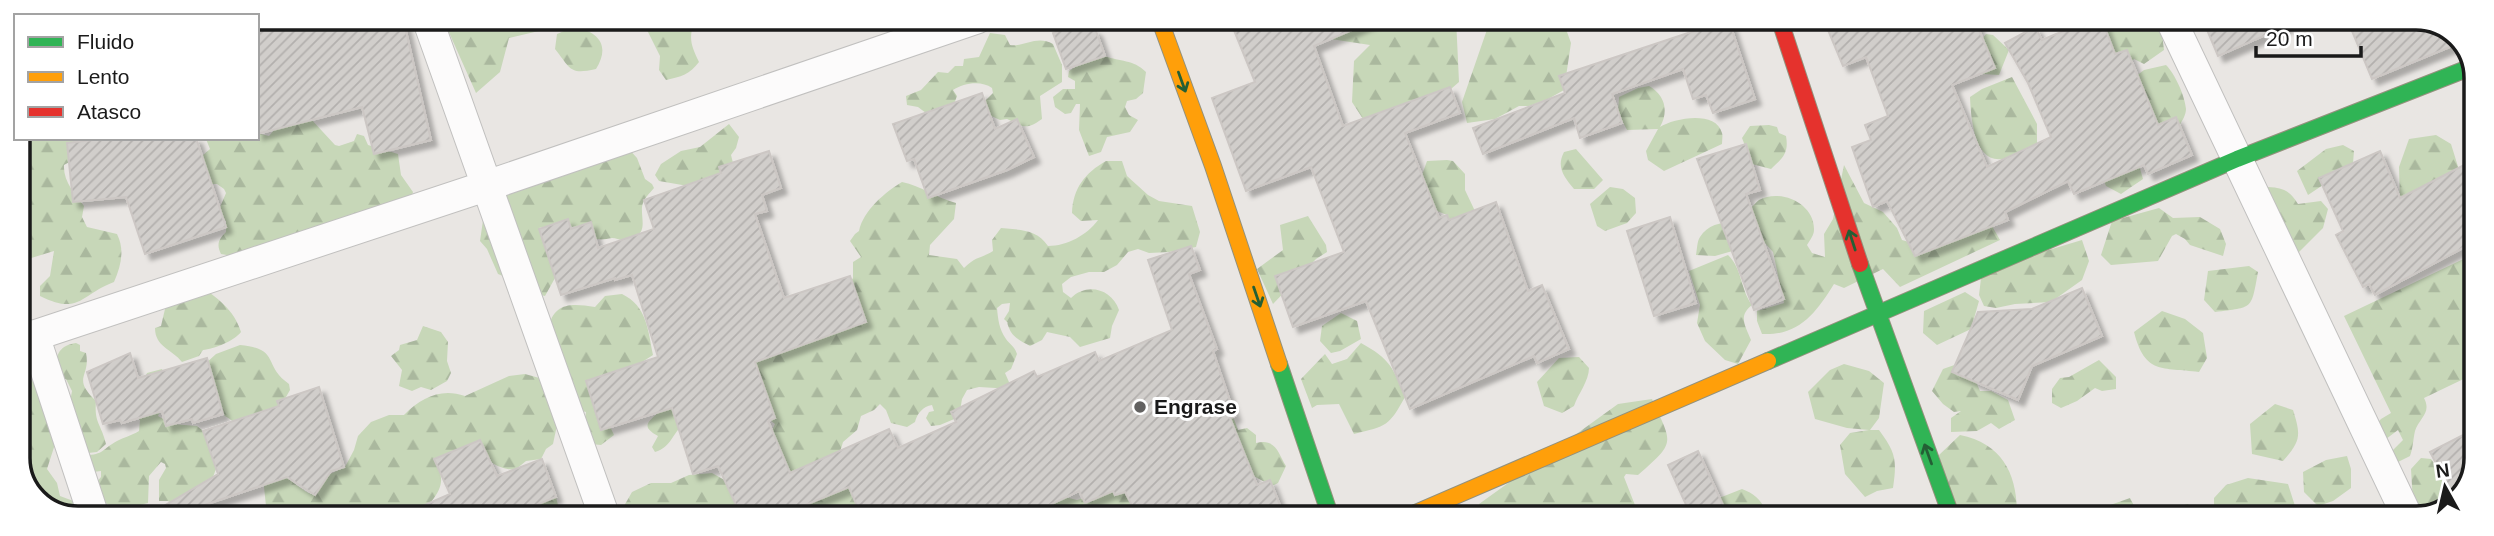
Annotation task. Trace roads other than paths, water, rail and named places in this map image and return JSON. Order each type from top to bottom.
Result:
[{"type":"street","points":[[431,30],[601,506]]},
{"type":"street","points":[[30,337],[486,186],[943,30]]},
{"type":"street","points":[[1163,30],[1213,166],[1327,506]]},
{"type":"street","points":[[1783,30],[1877,316],[1948,506]]},
{"type":"street","points":[[2176,30],[2402,506]]},
{"type":"street","points":[[1432,506],[2237,159],[2463,70]]},
{"type":"street","points":[[30,349],[89,506]]},
{"type":"place","name":"Engrase","points":[[1140,407]]}]
